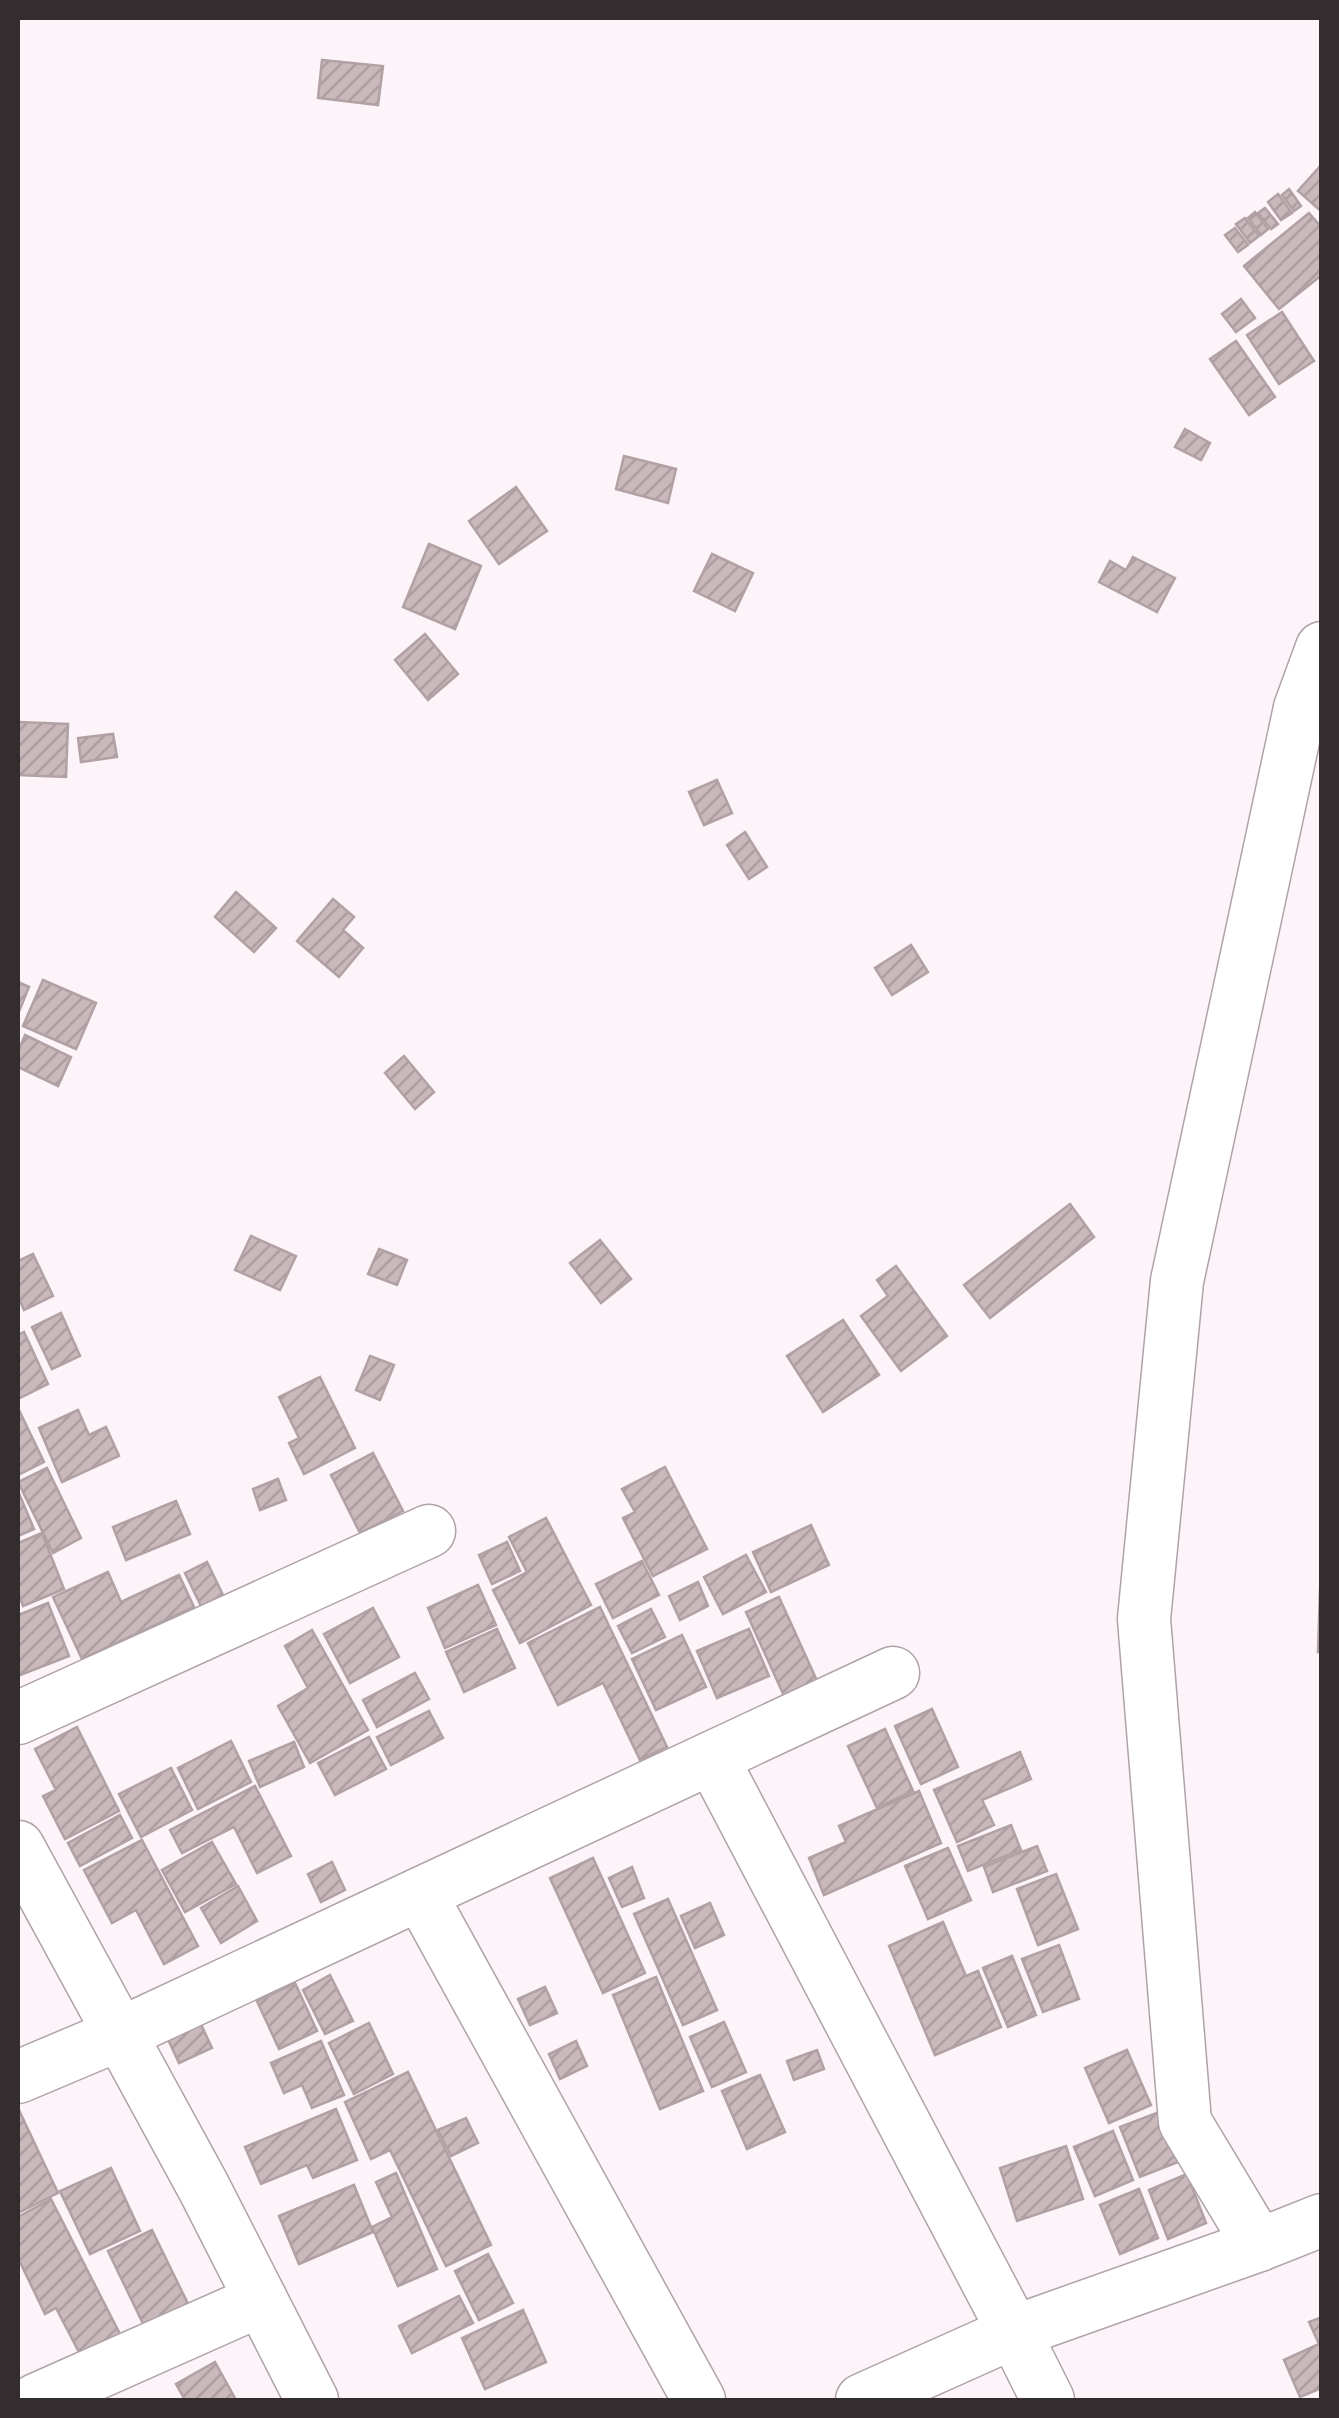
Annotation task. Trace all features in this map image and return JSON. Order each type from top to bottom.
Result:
[{"type":"street","points":[[1259,2245],[1186,2122],[1144,1619],[1177,1281],[1300,708],[1322,648]]},
{"type":"street","points":[[18,1718],[429,1531]]},
{"type":"street","points":[[18,2077],[120,2034],[893,1673]]},
{"type":"street","points":[[712,1758],[1048,2400]]},
{"type":"street","points":[[18,1848],[312,2400]]},
{"type":"street","points":[[420,1894],[699,2400]]},
{"type":"street","points":[[862,2400],[1014,2332],[1322,2220]]},
{"type":"street","points":[[36,2400],[262,2300]]},
{"type":"building","points":[[322,60],[383,66],[378,105],[318,98]]},
{"type":"building","points":[[1322,164],[1322,212],[1298,191]]},
{"type":"building","points":[[1289,189],[1301,206],[1294,211],[1282,195]]},
{"type":"building","points":[[1278,194],[1292,213],[1281,220],[1268,202]]},
{"type":"building","points":[[1265,208],[1278,224],[1271,229],[1258,213]]},
{"type":"building","points":[[1255,212],[1268,229],[1261,235],[1248,218]]},
{"type":"building","points":[[1309,213],[1322,228],[1322,275],[1279,309],[1244,266]]},
{"type":"building","points":[[1245,218],[1259,236],[1250,243],[1236,224]]},
{"type":"building","points":[[1235,228],[1248,245],[1238,252],[1225,235]]},
{"type":"building","points":[[1241,299],[1255,318],[1236,332],[1222,314]]},
{"type":"building","points":[[1282,312],[1314,361],[1279,384],[1247,335]]},
{"type":"building","points":[[1236,341],[1275,397],[1249,415],[1210,359]]},
{"type":"building","points":[[1185,429],[1210,443],[1201,460],[1175,447]]},
{"type":"building","points":[[624,456],[676,469],[668,503],[616,489]]},
{"type":"building","points":[[516,487],[547,531],[499,564],[469,521]]},
{"type":"building","points":[[429,544],[481,566],[455,629],[403,607]]},
{"type":"building","points":[[712,554],[753,573],[735,611],[694,591]]},
{"type":"building","points":[[1133,557],[1175,578],[1157,612],[1099,582],[1110,561],[1126,570]]},
{"type":"building","points":[[425,634],[458,674],[428,700],[395,660]]},
{"type":"building","points":[[18,722],[68,724],[66,777],[18,775]]},
{"type":"building","points":[[113,734],[117,757],[81,762],[78,738]]},
{"type":"building","points":[[717,780],[732,813],[704,825],[689,792]]},
{"type":"building","points":[[745,832],[767,867],[749,879],[727,845]]},
{"type":"building","points":[[236,892],[276,928],[254,952],[215,917]]},
{"type":"building","points":[[333,899],[354,917],[343,930],[363,948],[339,977],[297,941]]},
{"type":"building","points":[[911,945],[928,972],[892,995],[875,968]]},
{"type":"building","points":[[43,980],[96,1003],[76,1049],[23,1026]]},
{"type":"building","points":[[18,982],[29,987],[18,1014]]},
{"type":"building","points":[[25,1035],[71,1057],[58,1086],[18,1067],[18,1052]]},
{"type":"building","points":[[404,1056],[434,1092],[415,1109],[385,1073]]},
{"type":"building","points":[[1070,1204],[1094,1237],[990,1318],[964,1285]]},
{"type":"building","points":[[251,1236],[296,1256],[280,1290],[235,1270]]},
{"type":"building","points":[[600,1240],[631,1279],[601,1303],[570,1263]]},
{"type":"building","points":[[379,1249],[407,1260],[397,1285],[368,1274]]},
{"type":"building","points":[[33,1254],[53,1296],[24,1310],[18,1296],[18,1261]]},
{"type":"building","points":[[896,1266],[947,1336],[901,1371],[861,1316],[888,1296],[877,1280]]},
{"type":"building","points":[[61,1313],[80,1356],[52,1369],[32,1327]]},
{"type":"building","points":[[843,1320],[879,1375],[823,1412],[787,1356]]},
{"type":"building","points":[[24,1332],[48,1384],[18,1399],[18,1335]]},
{"type":"building","points":[[370,1356],[394,1365],[380,1400],[356,1390]]},
{"type":"building","points":[[320,1377],[355,1448],[304,1474],[289,1443],[299,1438],[279,1397]]},
{"type":"building","points":[[18,1408],[44,1462],[18,1475]]},
{"type":"building","points":[[78,1410],[89,1435],[106,1427],[119,1456],[62,1482],[39,1428]]},
{"type":"building","points":[[373,1453],[403,1511],[360,1533],[331,1475]]},
{"type":"building","points":[[665,1467],[707,1549],[653,1576],[623,1518],[635,1512],[622,1489]]},
{"type":"building","points":[[47,1468],[81,1538],[53,1553],[18,1482]]},
{"type":"building","points":[[278,1479],[286,1500],[260,1510],[253,1489]]},
{"type":"building","points":[[18,1491],[34,1529],[18,1536]]},
{"type":"building","points":[[176,1501],[190,1534],[126,1560],[113,1527]]},
{"type":"building","points":[[546,1518],[591,1605],[520,1643],[493,1590],[527,1572],[509,1537]]},
{"type":"building","points":[[811,1525],[829,1565],[771,1592],[753,1552]]},
{"type":"building","points":[[42,1533],[64,1589],[23,1606],[18,1591],[18,1543]]},
{"type":"building","points":[[507,1542],[520,1571],[492,1584],[479,1555]]},
{"type":"building","points":[[746,1555],[766,1592],[723,1614],[704,1577]]},
{"type":"building","points":[[642,1561],[659,1595],[613,1618],[596,1584]]},
{"type":"building","points":[[207,1562],[223,1595],[201,1606],[185,1573]]},
{"type":"building","points":[[108,1572],[121,1602],[179,1575],[194,1607],[82,1659],[53,1597]]},
{"type":"building","points":[[698,1582],[708,1606],[680,1620],[669,1596]]},
{"type":"building","points":[[478,1585],[496,1625],[445,1648],[428,1608]]},
{"type":"building","points":[[1320,1590],[1322,1652],[1318,1652]]},
{"type":"building","points":[[779,1597],[818,1683],[785,1698],[746,1612]]},
{"type":"building","points":[[48,1603],[69,1656],[18,1676],[18,1615]]},
{"type":"building","points":[[600,1607],[667,1747],[640,1760],[603,1683],[558,1705],[528,1643]]},
{"type":"building","points":[[373,1608],[399,1657],[350,1683],[324,1634]]},
{"type":"building","points":[[651,1609],[665,1637],[632,1653],[618,1626]]},
{"type":"building","points":[[497,1629],[515,1668],[464,1692],[446,1652]]},
{"type":"building","points":[[749,1629],[769,1676],[717,1698],[697,1651]]},
{"type":"building","points":[[312,1630],[368,1730],[310,1763],[278,1706],[308,1688],[285,1646]]},
{"type":"building","points":[[682,1635],[706,1687],[656,1710],[632,1659]]},
{"type":"building","points":[[415,1673],[429,1699],[377,1727],[363,1700]]},
{"type":"building","points":[[932,1709],[958,1767],[921,1784],[895,1726]]},
{"type":"building","points":[[429,1711],[443,1738],[391,1765],[377,1737]]},
{"type":"building","points":[[77,1727],[119,1811],[65,1839],[43,1796],[56,1790],[35,1749]]},
{"type":"building","points":[[885,1729],[913,1791],[877,1808],[848,1746]]},
{"type":"building","points":[[369,1737],[386,1769],[335,1795],[318,1763]]},
{"type":"building","points":[[231,1741],[251,1782],[198,1809],[178,1768]]},
{"type":"building","points":[[294,1742],[304,1767],[260,1787],[249,1761]]},
{"type":"building","points":[[1020,1752],[1031,1779],[982,1800],[994,1825],[957,1842],[934,1790]]},
{"type":"building","points":[[171,1768],[192,1810],[141,1837],[119,1794]]},
{"type":"building","points":[[255,1786],[291,1856],[257,1873],[234,1827],[182,1853],[170,1830]]},
{"type":"building","points":[[919,1791],[941,1843],[824,1895],[809,1858],[846,1842],[839,1826]]},
{"type":"building","points":[[120,1815],[132,1838],[80,1866],[68,1843]]},
{"type":"building","points":[[1011,1825],[1021,1850],[968,1871],[958,1846]]},
{"type":"building","points":[[142,1840],[198,1946],[164,1964],[136,1910],[112,1923],[84,1870]]},
{"type":"building","points":[[212,1842],[236,1884],[185,1912],[162,1870]]},
{"type":"building","points":[[1037,1846],[1047,1871],[993,1892],[984,1867]]},
{"type":"building","points":[[948,1848],[971,1900],[928,1919],[905,1866]]},
{"type":"building","points":[[593,1858],[645,1973],[603,1993],[550,1878]]},
{"type":"building","points":[[332,1862],[345,1890],[321,1902],[308,1874]]},
{"type":"building","points":[[632,1867],[644,1898],[622,1907],[609,1878]]},
{"type":"building","points":[[1056,1874],[1078,1929],[1038,1945],[1017,1889]]},
{"type":"building","points":[[238,1886],[257,1921],[221,1943],[201,1908]]},
{"type":"building","points":[[668,1899],[717,2010],[683,2025],[634,1914]]},
{"type":"building","points":[[710,1903],[724,1935],[695,1948],[681,1916]]},
{"type":"building","points":[[943,1922],[966,1976],[978,1971],[1001,2027],[935,2055],[889,1946]]},
{"type":"building","points":[[1059,1945],[1079,1999],[1043,2012],[1022,1959]]},
{"type":"building","points":[[1012,1956],[1036,2015],[1008,2027],[983,1968]]},
{"type":"building","points":[[330,1975],[353,2021],[325,2034],[303,1990]]},
{"type":"building","points":[[656,1977],[703,2091],[660,2109],[613,1995]]},
{"type":"building","points":[[295,1983],[317,2031],[279,2049],[257,2001]]},
{"type":"building","points":[[545,1987],[557,2013],[530,2025],[518,1999]]},
{"type":"building","points":[[199,2020],[212,2048],[179,2063],[166,2035]]},
{"type":"building","points":[[724,2022],[746,2072],[712,2087],[690,2037]]},
{"type":"building","points":[[369,2023],[393,2074],[354,2094],[329,2043]]},
{"type":"building","points":[[321,2041],[344,2095],[312,2108],[302,2085],[284,2093],[271,2063]]},
{"type":"building","points":[[576,2041],[587,2066],[560,2079],[549,2054]]},
{"type":"building","points":[[817,2050],[824,2069],[794,2080],[787,2061]]},
{"type":"building","points":[[1127,2050],[1151,2105],[1109,2123],[1085,2068]]},
{"type":"building","points":[[408,2072],[491,2245],[446,2266],[390,2150],[371,2159],[345,2102]]},
{"type":"building","points":[[760,2075],[785,2132],[747,2149],[722,2091]]},
{"type":"building","points":[[18,2108],[58,2193],[18,2213]]},
{"type":"building","points":[[336,2109],[357,2160],[313,2178],[307,2165],[261,2184],[245,2147]]},
{"type":"building","points":[[1159,2112],[1178,2162],[1140,2177],[1120,2127]]},
{"type":"building","points":[[466,2118],[478,2143],[451,2156],[438,2130]]},
{"type":"building","points":[[1113,2131],[1133,2180],[1095,2196],[1074,2147]]},
{"type":"building","points":[[1066,2146],[1083,2199],[1017,2221],[1000,2168]]},
{"type":"building","points":[[111,2168],[140,2231],[90,2254],[60,2191]]},
{"type":"building","points":[[396,2173],[437,2269],[398,2286],[372,2227],[392,2217],[376,2182]]},
{"type":"building","points":[[1187,2174],[1206,2223],[1168,2239],[1149,2190]]},
{"type":"building","points":[[354,2185],[373,2232],[299,2264],[279,2216]]},
{"type":"building","points":[[1139,2189],[1158,2238],[1120,2254],[1100,2205]]},
{"type":"building","points":[[51,2199],[122,2338],[82,2358],[56,2308],[45,2314],[18,2258],[18,2217]]},
{"type":"building","points":[[152,2230],[192,2312],[148,2334],[108,2251]]},
{"type":"building","points":[[488,2254],[513,2303],[479,2320],[455,2271]]},
{"type":"building","points":[[459,2296],[473,2323],[412,2353],[399,2326]]},
{"type":"building","points":[[523,2310],[546,2362],[485,2389],[462,2338]]},
{"type":"building","points":[[1322,2317],[1322,2388],[1300,2397],[1284,2360],[1319,2344],[1309,2322]]},
{"type":"building","points":[[215,2362],[236,2400],[185,2400],[176,2384]]}]
